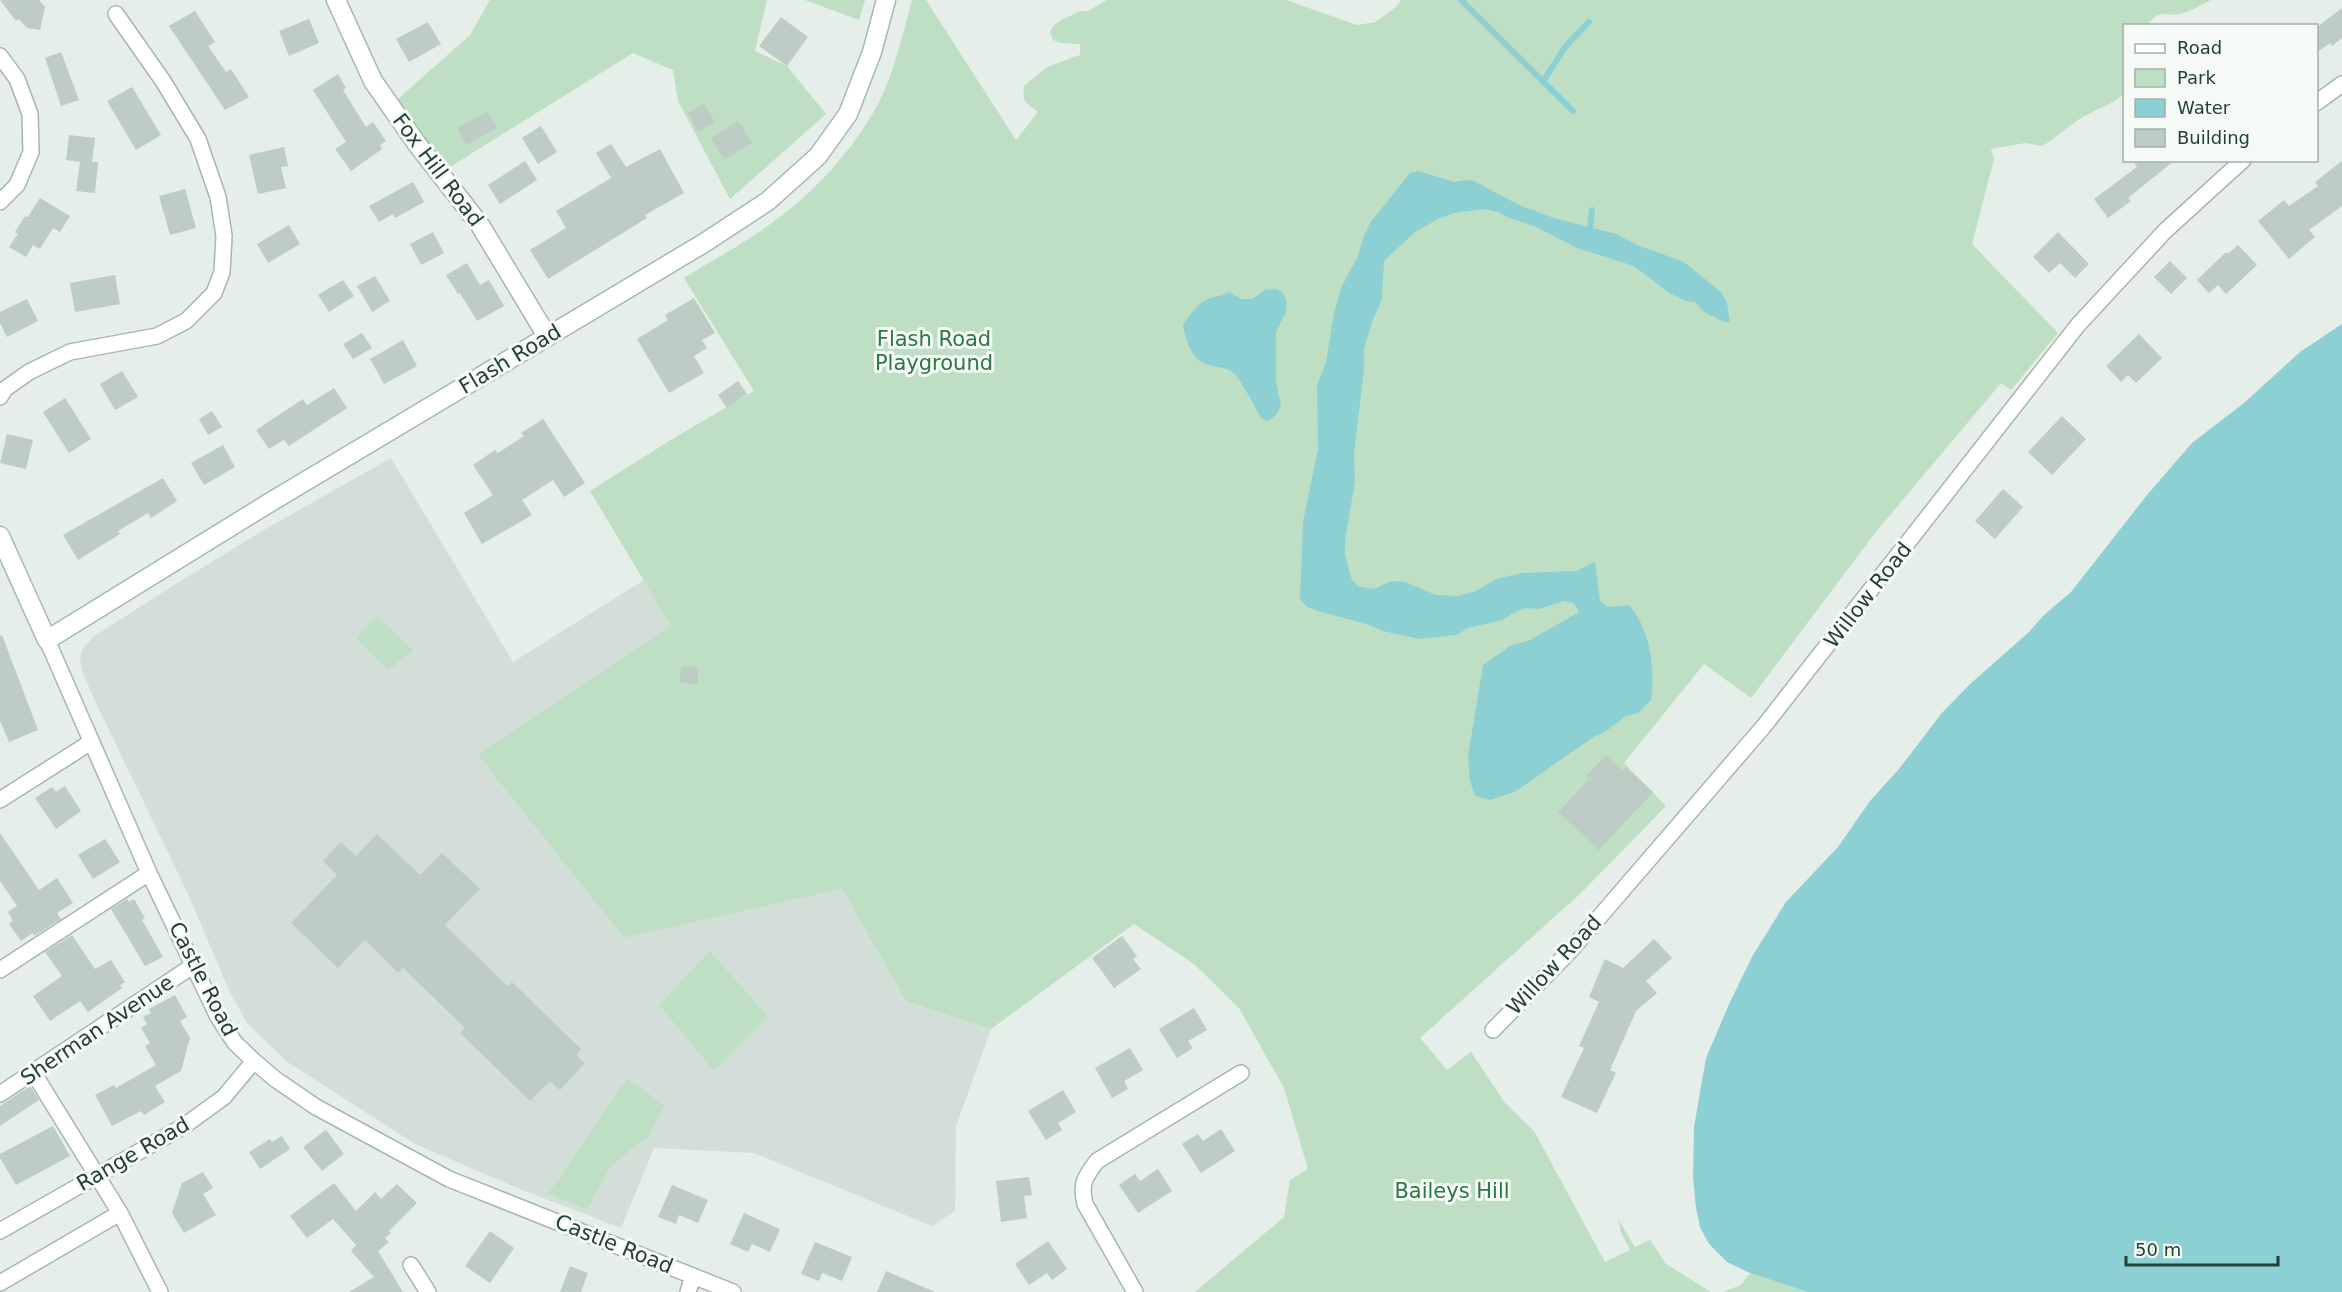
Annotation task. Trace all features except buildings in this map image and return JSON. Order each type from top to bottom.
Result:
[{"type":"main road","name":"Fox Hill Road","points":[[336,0],[373,81],[417,144],[480,225],[547,336]]},
{"type":"main road","name":"Flash Road","points":[[47,640],[704,243],[768,201],[818,156],[848,114],[872,52],[885,0]]},
{"type":"main road","name":"Castle Road","points":[[0,536],[47,640]]},
{"type":"street","points":[[0,397],[5,389],[29,372],[70,352],[157,336],[186,321],[214,293],[222,272],[224,236],[218,197],[198,139],[163,81],[116,14]]},
{"type":"street","points":[[0,56],[17,78],[30,114],[31,152],[17,185],[0,202]]},
{"type":"street","points":[[2318,102],[2342,84]]},
{"type":"street","name":"Willow Road","points":[[1492,1030],[1571,950],[1764,726],[1942,502],[2078,325],[2165,231],[2241,162]]},
{"type":"street","name":"Castle Road","points":[[47,640],[149,873],[218,1017],[235,1043],[275,1079],[316,1107],[449,1179],[733,1292]]},
{"type":"street","points":[[0,800],[91,742]]},
{"type":"street","points":[[0,970],[149,873]]},
{"type":"street","name":"Sherman Avenue","points":[[0,1094],[194,965]]},
{"type":"street","name":"Range Road","points":[[0,1231],[156,1143],[224,1097],[254,1061]]},
{"type":"street","points":[[33,1072],[120,1213],[160,1292]]},
{"type":"street","points":[[1130,1290],[1085,1204],[1082,1190],[1085,1176],[1097,1161],[1241,1073]]},
{"type":"street","points":[[0,1283],[120,1213]]},
{"type":"street","points":[[411,1265],[428,1292]]},
{"type":"street","points":[[688,1292],[693,1276]]},
{"type":"shaded area","points":[[391,458],[513,662],[644,580],[671,626],[479,755],[624,938],[842,889],[906,1001],[991,1029],[956,1126],[955,1211],[932,1226],[754,1153],[654,1148],[621,1228],[520,1189],[415,1144],[286,1061],[247,1023],[229,990],[188,894],[96,703],[82,671],[80,658],[82,650],[93,637],[171,587],[262,531]]},
{"type":"green space","points":[[490,0],[767,0],[755,51],[787,66],[826,114],[730,199],[678,101],[673,70],[633,53],[440,173],[390,106],[470,35]]},
{"type":"green space","points":[[805,0],[865,0],[859,20]]},
{"type":"green space","points":[[912,0],[926,0],[1016,140],[1038,112],[1024,100],[1024,86],[1047,67],[1080,55],[1080,44],[1060,43],[1053,40],[1050,32],[1054,25],[1081,11],[1088,11],[1107,0],[1286,0],[1357,25],[1376,22],[1397,6],[1401,0],[2211,0],[2186,12],[2156,16],[2149,24],[2123,24],[2123,95],[2119,98],[2078,120],[2042,146],[2025,143],[1991,149],[1994,159],[1972,244],[2058,333],[2011,390],[2001,383],[1875,533],[1751,698],[1704,664],[1624,763],[1666,806],[1581,893],[1420,1038],[1447,1070],[1471,1052],[1505,1103],[1534,1131],[1605,1262],[1630,1250],[1621,1232],[1618,1219],[1635,1247],[1650,1240],[1666,1264],[1711,1292],[1195,1292],[1284,1217],[1290,1180],[1308,1169],[1284,1088],[1239,1008],[1194,964],[1134,924],[991,1029],[906,1001],[842,889],[624,938],[478,755],[671,626],[590,491],[754,391],[684,278],[773,222],[789,210],[834,167],[859,135],[880,100],[898,51]]},
{"type":"green space","points":[[377,616],[413,651],[388,670],[356,637]]},
{"type":"green space","points":[[710,951],[768,1017],[714,1071],[659,1005]]},
{"type":"green space","points":[[627,1079],[665,1105],[648,1137],[612,1164],[587,1209],[548,1194]]},
{"type":"green space","points":[[1750,1273],[1808,1292],[1723,1292],[1741,1285]]},
{"type":"water","points":[[1419,171],[1454,182],[1474,181],[1519,205],[1554,218],[1616,234],[1637,245],[1684,262],[1721,292],[1727,303],[1730,323],[1704,312],[1695,302],[1685,301],[1668,292],[1634,266],[1577,248],[1536,227],[1484,209],[1454,213],[1438,219],[1415,232],[1384,261],[1382,299],[1364,349],[1364,369],[1354,454],[1355,482],[1345,540],[1345,555],[1352,580],[1358,586],[1374,589],[1391,581],[1405,582],[1436,595],[1457,596],[1476,591],[1496,579],[1522,573],[1576,571],[1595,562],[1600,601],[1607,607],[1629,605],[1642,626],[1650,650],[1651,700],[1638,713],[1626,716],[1516,791],[1491,800],[1475,796],[1470,781],[1468,756],[1483,665],[1510,646],[1530,640],[1579,612],[1574,603],[1564,601],[1539,609],[1527,608],[1502,620],[1468,628],[1456,635],[1420,639],[1383,631],[1367,624],[1317,611],[1306,606],[1300,599],[1303,522],[1318,449],[1317,385],[1326,362],[1334,313],[1341,288],[1358,256],[1370,223],[1410,173]]},
{"type":"water","points":[[1276,289],[1282,292],[1287,301],[1286,312],[1276,332],[1276,382],[1281,406],[1276,415],[1268,421],[1261,418],[1235,374],[1198,360],[1188,343],[1183,325],[1195,309],[1206,300],[1229,292],[1241,299],[1252,299],[1265,290]]},
{"type":"water","points":[[2342,324],[2342,1292],[1808,1292],[1750,1273],[1727,1262],[1709,1244],[1700,1227],[1693,1178],[1694,1127],[1706,1058],[1753,955],[1786,902],[1838,847],[1870,801],[1899,769],[1941,714],[1969,685],[2071,592],[2147,495],[2192,443],[2244,403],[2300,352]]},
{"type":"waterway","points":[[1461,0],[1573,111]]},
{"type":"waterway","points":[[1543,82],[1565,47],[1589,22]]},
{"type":"waterway","points":[[1589,235],[1592,210]]},
{"type":"park label","name":"Flash Road Playground","points":[[934,351]]},
{"type":"park label","name":"Baileys Hill","points":[[1452,1191]]}]
